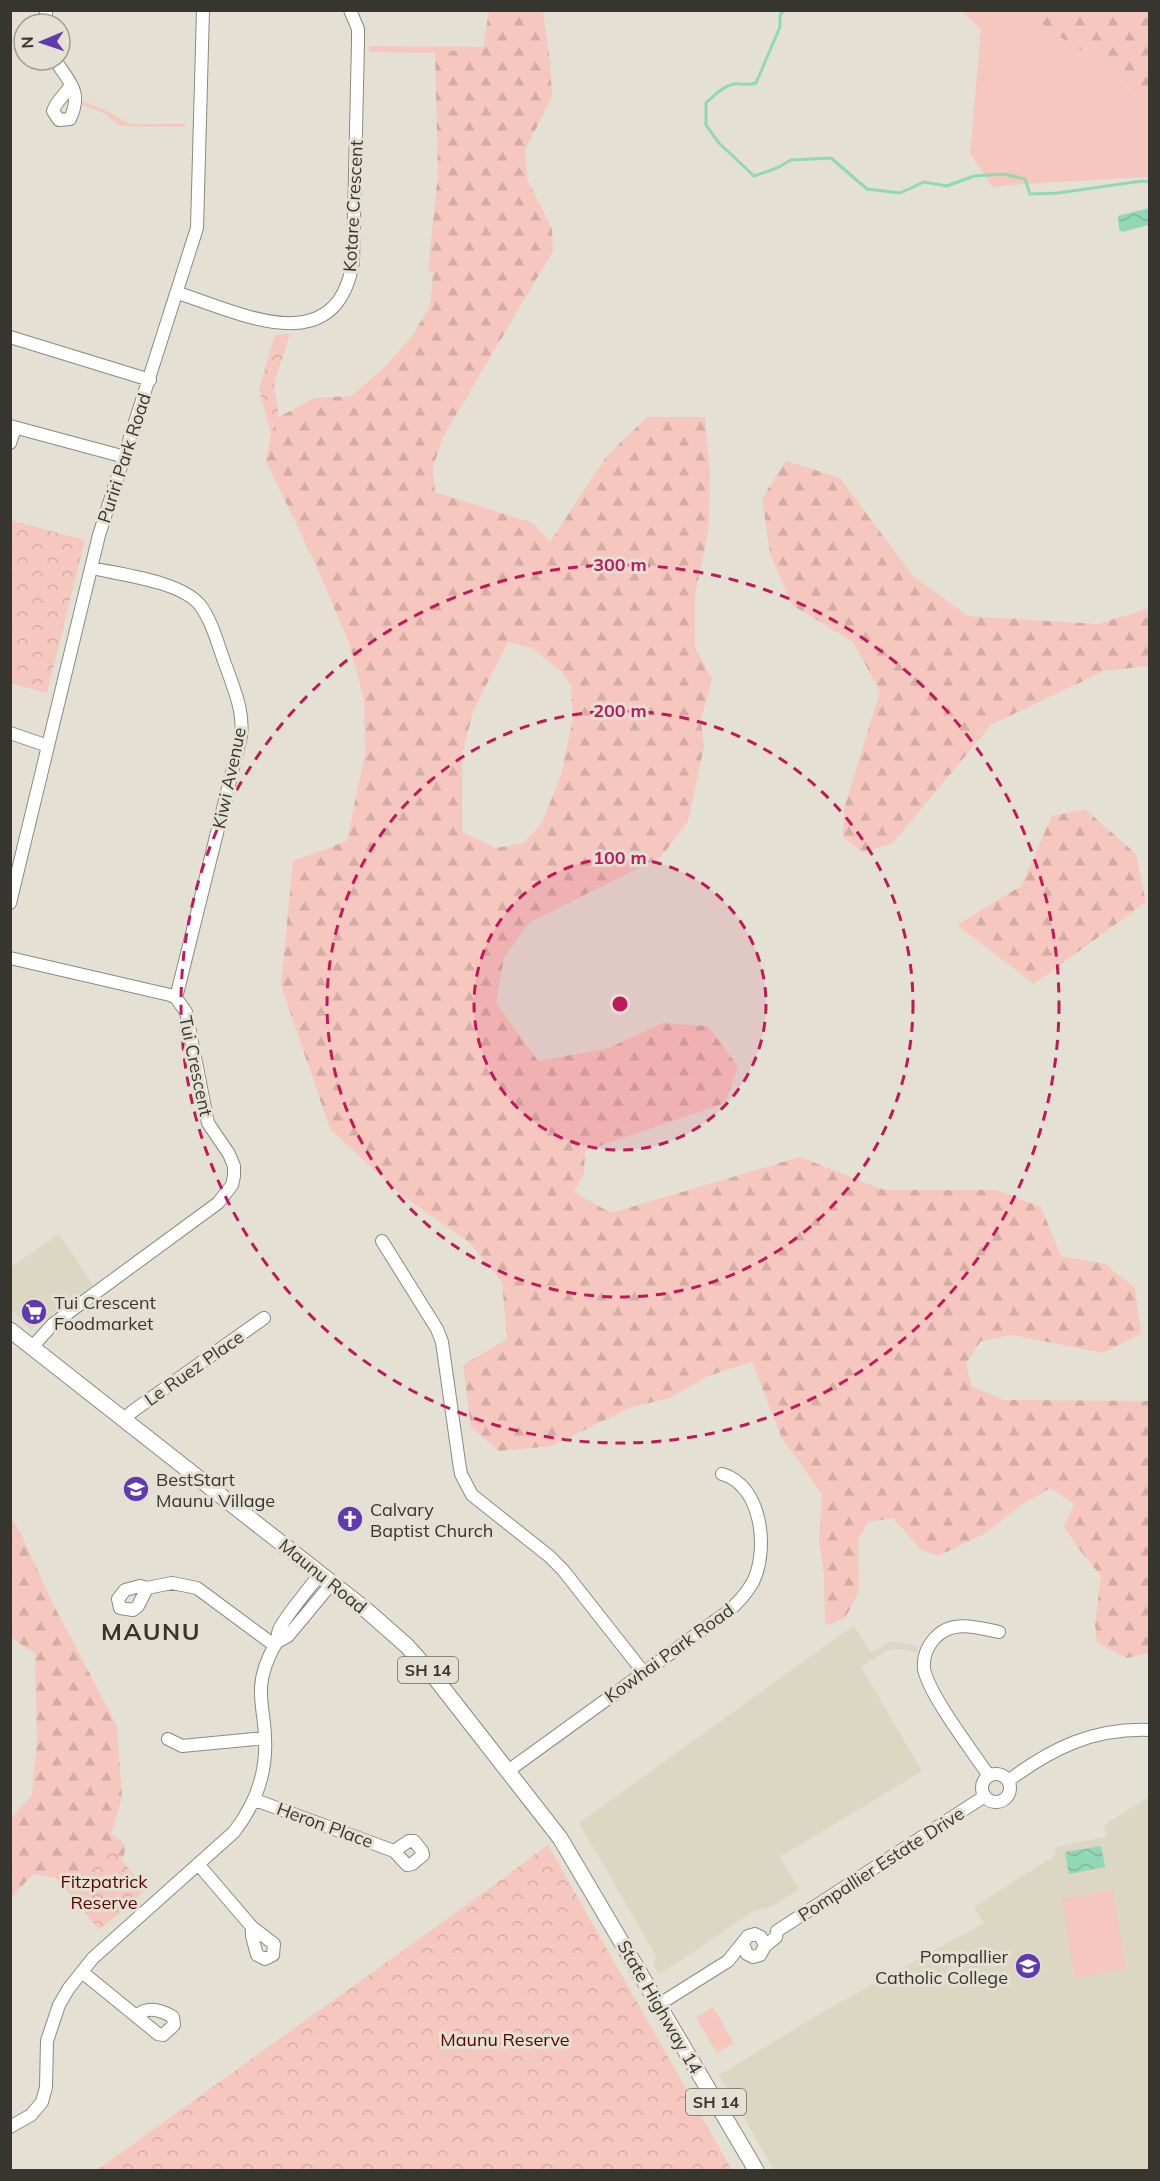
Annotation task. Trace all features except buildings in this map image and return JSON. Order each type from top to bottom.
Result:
[{"type":"main road","name":"Maunu Road","points":[[10,1330],[365,1609],[406,1646],[432,1674],[560,1838],[582,1875]]},
{"type":"main road","name":"State Highway 14","points":[[582,1875],[756,2170]]},
{"type":"street","name":"Puriri Park Road","points":[[10,903],[99,535],[195,234],[198,216],[203,10]]},
{"type":"street","name":"Kotare Crescent","points":[[178,293],[273,323],[296,324],[308,322],[330,309],[347,288],[353,262],[358,42],[358,29],[350,10]]},
{"type":"street","points":[[63,72],[71,85]]},
{"type":"street","points":[[10,337],[150,380]]},
{"type":"street","points":[[10,443],[13,427],[125,457]]},
{"type":"street","name":"Kiwi Avenue","points":[[92,568],[167,586],[191,596],[206,616],[242,714],[241,736],[176,998]]},
{"type":"street","points":[[10,733],[48,746]]},
{"type":"street","name":"Tui Crescent","points":[[10,958],[176,998],[186,1012],[208,1124],[229,1154],[234,1166],[232,1185],[218,1203],[53,1324],[33,1346]]},
{"type":"street","points":[[382,1241],[437,1329],[442,1342],[459,1462],[466,1486],[480,1502],[549,1556],[563,1570],[644,1673]]},
{"type":"street","name":"Le Ruez Place","points":[[124,1419],[264,1318]]},
{"type":"street","name":"Kowhai Park Road","points":[[508,1771],[731,1609],[753,1582],[761,1553],[759,1524],[752,1502],[740,1483],[722,1474]]},
{"type":"street","points":[[10,2127],[31,2115],[42,2102],[46,2087],[47,2041],[52,2022],[59,2005],[82,1972],[93,1959],[234,1832],[246,1817],[255,1800],[265,1757],[261,1687],[268,1657],[275,1643],[288,1636],[326,1579]]},
{"type":"street","points":[[147,1588],[172,1583],[197,1588],[275,1643]]},
{"type":"street","points":[[989,1776],[931,1689],[924,1667],[929,1646],[944,1630],[964,1625],[999,1632]]},
{"type":"street","name":"Pompallier Estate Drive","points":[[758,1935],[777,1931],[985,1796],[997,1802],[1005,1798],[1010,1790],[1008,1781],[1051,1753],[1081,1739],[1108,1732],[1149,1730]]},
{"type":"street","points":[[168,1739],[182,1746],[265,1738]]},
{"type":"street","points":[[985,1796],[982,1787],[989,1776],[1001,1775],[1008,1781]]},
{"type":"street","name":"Heron Place","points":[[255,1800],[394,1851]]},
{"type":"street","points":[[198,1864],[252,1927]]},
{"type":"street","name":"Pompallier Estate Drive","points":[[765,1946],[776,1937],[777,1931]]},
{"type":"street","points":[[758,1935],[763,1939],[765,1946],[760,1955],[747,1950],[748,1936],[758,1935]]},
{"type":"street","points":[[658,2005],[747,1950]]},
{"type":"street","points":[[82,1972],[137,2015]]},
{"type":"shaded area","points":[[59,1234],[93,1285],[30,1330],[11,1308],[11,1267]]},
{"type":"shaded area","points":[[854,1625],[871,1653],[891,1641],[917,1646],[917,1653],[901,1649],[886,1651],[861,1667],[922,1771],[780,1857],[799,1889],[773,1906],[752,1912],[659,1975],[653,1965],[656,1956],[579,1823]]},
{"type":"shaded area","name":"Pompallier Catholic College","points":[[1149,1797],[1149,2170],[774,2170],[719,2075],[828,2009],[984,1923],[974,1907],[1056,1855],[1055,1847],[1106,1837],[1104,1825]]},
{"type":"green space","points":[[489,11],[543,11],[552,97],[525,150],[527,179],[552,229],[553,251],[443,437],[433,467],[435,492],[533,523],[550,542],[606,457],[647,417],[705,417],[710,474],[709,528],[695,595],[695,647],[712,679],[701,720],[704,747],[688,821],[661,857],[530,922],[504,957],[496,1003],[538,1061],[609,1048],[662,1023],[708,1026],[738,1067],[725,1103],[585,1151],[584,1173],[574,1192],[611,1213],[800,1157],[884,1190],[996,1190],[1041,1207],[1061,1256],[1105,1264],[1135,1288],[1141,1334],[1103,1353],[1012,1335],[981,1341],[966,1363],[972,1386],[1004,1400],[1149,1401],[1149,1653],[1127,1658],[1097,1643],[1095,1624],[1101,1576],[1075,1544],[1064,1526],[1074,1504],[1050,1488],[1020,1506],[984,1534],[938,1556],[920,1549],[893,1518],[868,1522],[858,1540],[859,1591],[845,1618],[825,1626],[824,1575],[819,1541],[822,1495],[781,1436],[752,1362],[708,1376],[670,1398],[632,1407],[551,1446],[499,1451],[471,1427],[463,1365],[507,1339],[502,1282],[468,1241],[400,1194],[330,1129],[281,985],[293,861],[347,841],[365,753],[364,700],[349,643],[315,563],[266,461],[271,433],[279,417],[314,398],[351,396],[386,366],[411,337],[430,307],[433,272],[428,270],[438,174],[435,53],[483,47]],"holes":[[[508,642],[532,648],[562,672],[571,686],[573,719],[561,775],[542,823],[524,843],[496,848],[462,832],[462,755],[473,711]]]},
{"type":"green space","points":[[961,11],[1034,11],[1045,28],[1106,65],[1149,110],[1149,177],[1008,185],[993,188],[970,153],[981,29]]},
{"type":"green space","points":[[1034,11],[1149,11],[1149,110],[1106,65],[1045,28]]},
{"type":"green space","points":[[369,46],[484,47],[435,53],[369,52]]},
{"type":"green space","points":[[83,101],[130,124],[186,124],[185,127],[120,126],[104,113],[82,105]]},
{"type":"green space","points":[[290,334],[274,383],[279,417],[271,433],[259,389],[275,335]]},
{"type":"green space","points":[[786,461],[840,478],[913,576],[968,616],[1098,624],[1149,608],[1149,666],[1104,671],[991,725],[893,843],[862,852],[843,837],[844,809],[880,691],[853,642],[792,605],[770,554],[762,498]]},
{"type":"green space","points":[[10,520],[85,540],[47,693],[11,683]]},
{"type":"green space","points":[[1085,809],[1136,854],[1146,902],[1034,984],[957,925],[1021,886],[1052,816]]},
{"type":"green space","points":[[11,1517],[51,1600],[117,1726],[122,1797],[111,1834],[121,1840],[125,1848],[124,1856],[119,1860],[57,1878],[33,1874],[11,1898],[10,1819],[32,1795],[37,1742],[35,1653],[11,1638]]},
{"type":"green space","name":"Fitzpatrick Reserve","points":[[105,1840],[146,1890],[99,1930],[57,1878],[95,1866]]},
{"type":"green space","name":"Maunu Reserve","points":[[548,1845],[732,2170],[97,2170],[501,1880]]},
{"type":"green space","points":[[1113,1890],[1126,1969],[1075,1978],[1062,1899]]},
{"type":"green space","points":[[713,2007],[734,2043],[717,2053],[696,2018]]},
{"type":"water","points":[[1149,208],[1149,225],[1122,232],[1119,229],[1118,216]]},
{"type":"water","points":[[1101,1846],[1105,1867],[1069,1874],[1065,1852]]},
{"type":"waterway","points":[[784,10],[780,15],[780,27],[756,83],[731,85],[722,89],[706,103],[706,125],[719,143],[754,176],[791,160],[831,158],[867,189],[900,193],[924,182],[947,186],[974,176],[1003,174],[1025,179],[1030,194],[1150,182]]},
{"type":"place","name":"Tui Crescent Foodmarket","points":[[34,1312]]},
{"type":"place","name":"BestStart Maunu Village","points":[[136,1489]]},
{"type":"place","name":"Calvary Baptist Church","points":[[350,1519]]},
{"type":"place","name":"Pompallier Catholic College","points":[[1028,1966]]},
{"type":"district","name":"MAUNU","points":[[151,1631]]}]
